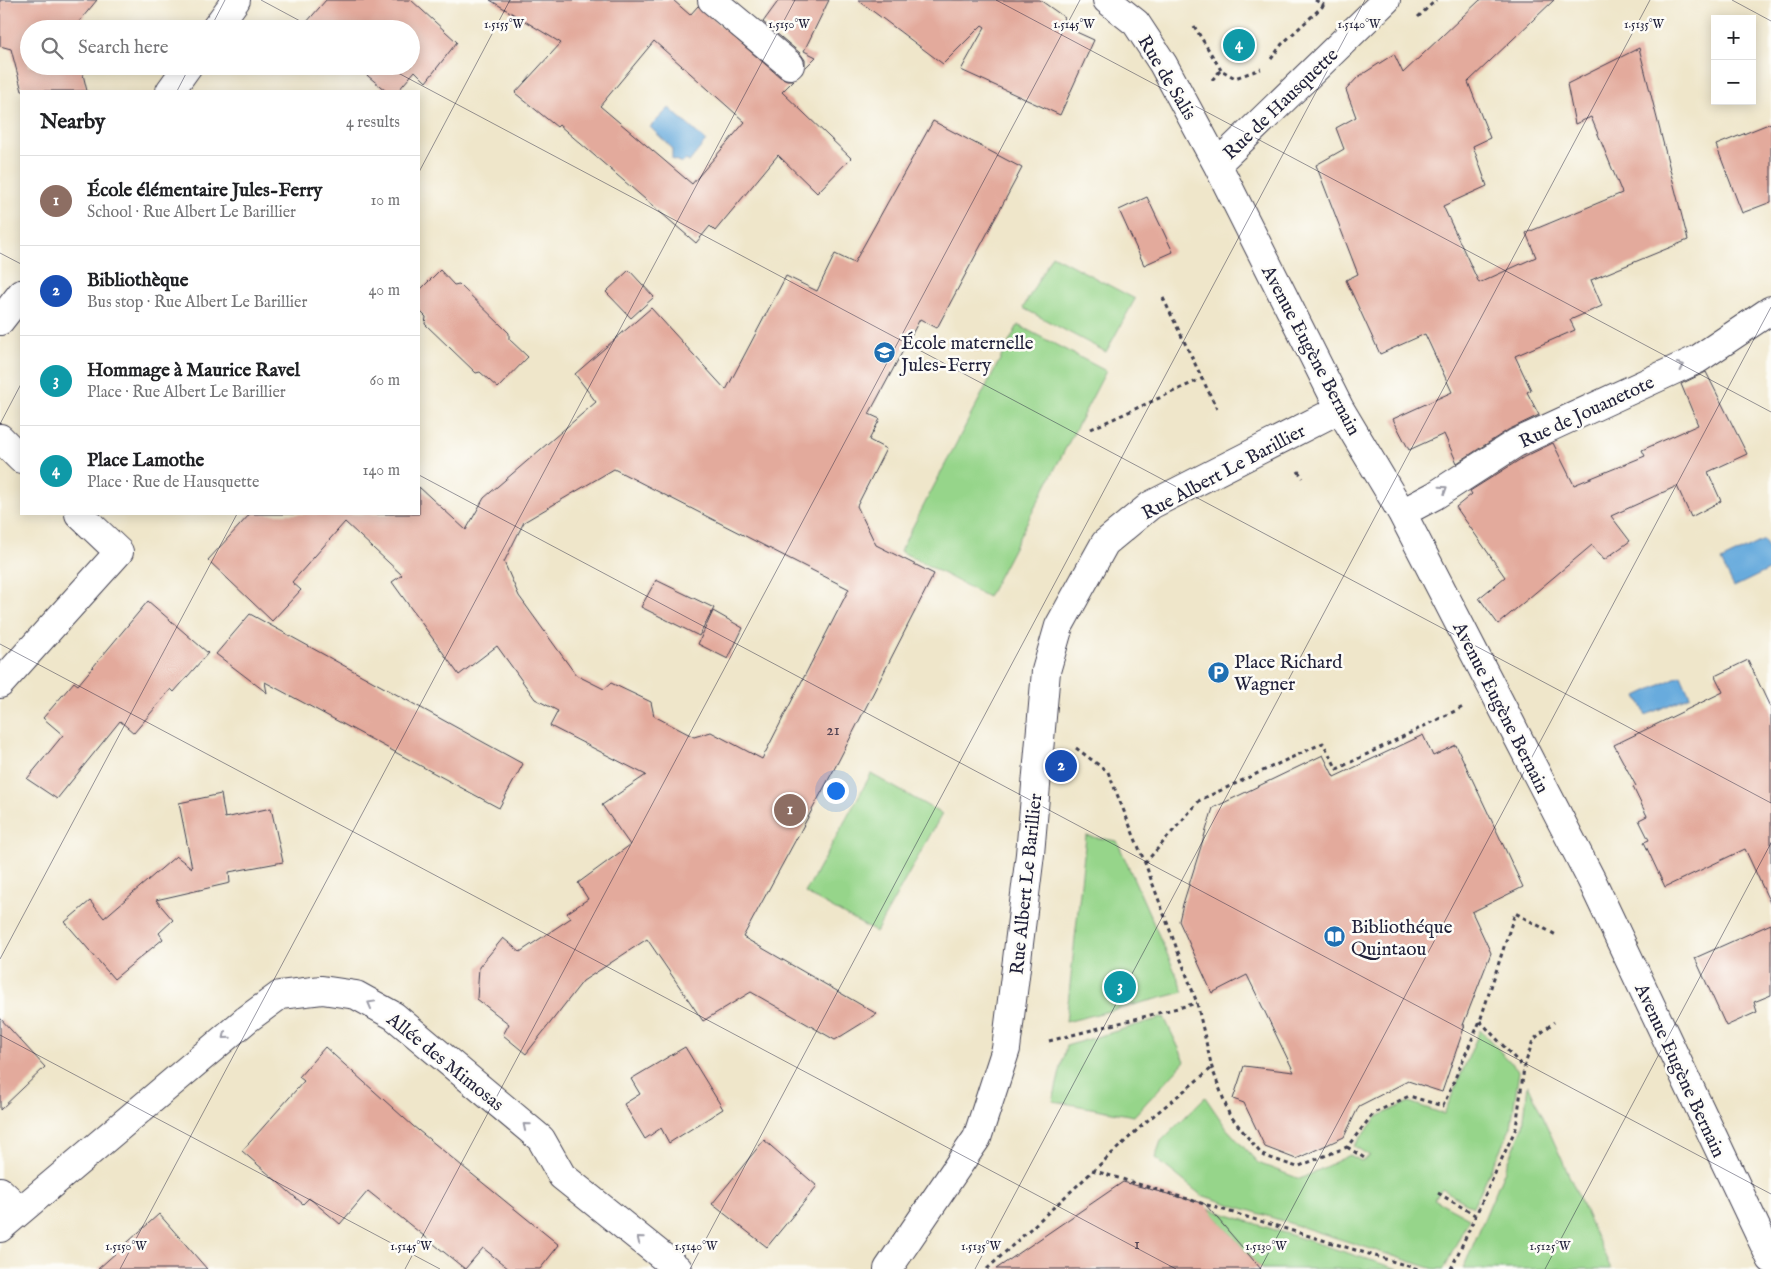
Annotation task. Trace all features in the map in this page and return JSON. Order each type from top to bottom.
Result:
[{"type":"street","points":[[222,20],[236,0]]},
{"type":"street","points":[[712,0],[790,66]]},
{"type":"street","name":"Rue de Salis","points":[[1107,0],[1136,23],[1167,72],[1216,164]]},
{"type":"street","name":"Rue de Hausquette","points":[[1216,164],[1386,0]]},
{"type":"street","points":[[171,90],[182,75]]},
{"type":"street","name":"Avenue Eugène Bernain","points":[[1216,164],[1340,409],[1402,513],[1592,882],[1771,1259]]},
{"type":"street","points":[[0,321],[20,295]]},
{"type":"street","name":"Rue de Jouanetote","points":[[1402,513],[1434,496],[1516,443],[1698,359],[1771,310]]},
{"type":"street","name":"Rue Albert Le Barillier","points":[[888,1269],[977,1138],[1006,1050],[1030,854],[1046,671],[1059,626],[1105,543],[1151,505],[1340,409]]},
{"type":"street","points":[[0,438],[20,458]]},
{"type":"street","points":[[0,684],[119,552],[80,515]]},
{"type":"street","name":"Allée des Mimosas","points":[[0,1228],[246,1020],[280,995],[322,990],[356,995],[394,1016],[541,1139],[562,1176],[678,1269]]},
{"type":"street","points":[[0,1191],[20,1210]]},
{"type":"path","points":[[1315,0],[1324,5],[1335,6]]},
{"type":"path","points":[[1194,26],[1221,70],[1235,78],[1263,69],[1282,44],[1324,5]]},
{"type":"path","points":[[1263,69],[1268,74]]},
{"type":"path","points":[[1208,84],[1221,70]]},
{"type":"path","points":[[1163,298],[1217,409]]},
{"type":"path","points":[[1091,429],[1201,379]]},
{"type":"path","points":[[1145,863],[1200,800],[1323,743],[1337,769],[1470,704]]},
{"type":"path","points":[[1073,746],[1108,772],[1145,863],[1197,1002],[1212,1068],[1230,1114],[1262,1155],[1297,1167],[1347,1147],[1374,1113],[1409,1096],[1443,1106],[1480,1022],[1515,913],[1558,936]]},
{"type":"path","points":[[1049,1040],[1197,1002]]},
{"type":"path","points":[[1480,1022],[1524,1068]]},
{"type":"path","points":[[1451,1269],[1516,1128],[1524,1068],[1533,1040],[1554,1022]]},
{"type":"path","points":[[987,1269],[1092,1170],[1147,1121],[1212,1068]]},
{"type":"path","points":[[1347,1147],[1366,1159]]},
{"type":"path","points":[[1092,1170],[1418,1269]]},
{"type":"path","points":[[1438,1193],[1475,1215]]},
{"type":"green space","points":[[1052,255],[1135,299],[1106,352],[1023,308]]},
{"type":"green space","points":[[1018,325],[1106,371],[988,597],[900,551]]},
{"type":"green space","points":[[871,774],[942,814],[876,932],[805,893]]},
{"type":"green space","points":[[1086,836],[1117,841],[1184,992],[1066,1022]]},
{"type":"green space","points":[[1164,1017],[1185,1061],[1134,1116],[1053,1101],[1066,1046]]},
{"type":"green space","points":[[1480,1030],[1519,1071],[1511,1127],[1473,1207],[1442,1189],[1434,1199],[1469,1218],[1444,1269],[1434,1269],[1201,1195],[1155,1158],[1161,1141],[1205,1097],[1227,1129],[1258,1163],[1300,1179],[1350,1155],[1361,1161],[1370,1156],[1354,1146],[1377,1117],[1409,1102],[1444,1114]]},
{"type":"green space","points":[[1528,1084],[1611,1269],[1463,1269],[1523,1127]]},
{"type":"green space","points":[[1209,1209],[1398,1269],[1261,1269]]},
{"type":"water","points":[[669,108],[706,141],[689,162],[686,160],[682,163],[672,159],[672,148],[650,127]]},
{"type":"water","points":[[1764,540],[1771,554],[1771,569],[1734,587],[1721,561]]},
{"type":"water","points":[[1681,675],[1690,696],[1646,715],[1637,696]]},
{"type":"building","points":[[0,0],[97,0],[80,20],[20,20],[20,75],[83,75],[87,90],[22,90],[11,49],[0,46]]},
{"type":"building","points":[[326,0],[411,0],[457,42],[426,82],[419,75],[420,20],[309,20]]},
{"type":"building","points":[[490,0],[673,0],[690,15],[698,6],[780,77],[794,80],[782,92],[851,158],[817,193],[778,155],[715,231],[710,226],[696,243],[559,125],[557,127],[515,93],[561,43]],"holes":[[[654,41],[745,122],[692,184],[600,106]]]},
{"type":"building","points":[[779,0],[829,0],[804,51],[816,57],[805,68],[805,60],[800,53],[763,22]]},
{"type":"building","points":[[858,0],[1040,0],[1064,17],[1061,25],[1094,40],[1060,115],[961,70],[985,27],[982,25],[943,64]]},
{"type":"building","points":[[1480,0],[1554,0],[1468,82],[1490,138],[1473,146],[1487,186],[1443,206],[1479,283],[1536,257],[1526,233],[1622,193],[1591,117],[1575,124],[1567,84],[1639,48],[1688,240],[1591,280],[1602,306],[1570,320],[1575,330],[1515,356],[1531,390],[1527,392],[1539,415],[1508,430],[1457,463],[1444,434],[1409,450],[1393,419],[1452,392],[1425,334],[1380,354],[1346,280],[1358,274],[1316,165],[1344,149],[1336,128],[1356,117],[1346,90],[1358,77],[1394,54],[1403,73]]},
{"type":"building","points":[[367,75],[412,75],[399,90],[385,90]]},
{"type":"building","points":[[933,121],[1022,168],[937,328],[920,319],[869,414],[880,419],[869,440],[886,449],[857,506],[876,545],[934,574],[838,762],[743,937],[877,1014],[835,1040],[751,992],[703,1021],[647,939],[583,981],[526,1054],[503,1035],[509,1024],[477,999],[479,967],[503,938],[520,952],[571,918],[567,913],[588,899],[578,883],[630,845],[602,805],[646,775],[550,726],[558,711],[535,699],[497,646],[459,675],[392,582],[402,575],[345,522],[292,582],[301,590],[272,621],[208,560],[249,515],[420,515],[420,488],[466,530],[484,498],[596,402],[575,374],[651,308],[726,390],[786,276],[817,291],[835,254],[854,263]],"holes":[[[614,469],[849,589],[762,759],[711,732],[694,737],[654,716],[651,702],[611,683],[604,689],[576,675],[519,596],[504,562],[524,522]]]},
{"type":"building","points":[[1771,123],[1771,202],[1742,213],[1716,145]]},
{"type":"building","points":[[1147,197],[1173,252],[1144,265],[1119,210]]},
{"type":"building","points":[[440,270],[454,285],[459,284],[509,333],[509,339],[528,357],[498,388],[480,372],[476,373],[425,324],[426,317],[420,311],[420,290]]},
{"type":"building","points":[[629,270],[654,297],[631,318],[606,292]]},
{"type":"building","points":[[1706,372],[1747,454],[1708,472],[1721,501],[1691,517],[1677,486],[1611,516],[1630,541],[1604,560],[1592,545],[1498,624],[1479,598],[1505,577],[1456,507],[1472,494],[1470,491],[1524,457],[1553,443],[1574,485],[1645,456],[1642,450],[1698,425],[1681,384]]},
{"type":"building","points":[[656,580],[714,608],[699,636],[641,607]]},
{"type":"building","points":[[148,601],[208,653],[174,692],[171,689],[134,733],[120,721],[57,799],[27,779],[63,735],[43,718],[74,682],[78,685]]},
{"type":"building","points":[[713,611],[743,628],[728,659],[698,644]]},
{"type":"building","points":[[250,614],[523,764],[499,808],[265,682],[267,693],[216,654]]},
{"type":"building","points":[[1748,660],[1771,709],[1771,905],[1745,849],[1665,887],[1644,842],[1649,840],[1639,820],[1647,816],[1633,787],[1636,786],[1614,745],[1723,692],[1715,676]]},
{"type":"building","name":"Bibliothéque Quintaou","points":[[1423,735],[1433,756],[1456,745],[1523,887],[1472,912],[1491,953],[1463,1025],[1465,1025],[1442,1092],[1408,1081],[1359,1106],[1344,1137],[1296,1159],[1265,1147],[1244,1103],[1233,1099],[1244,1066],[1294,1072],[1247,975],[1212,993],[1179,921],[1183,904],[1213,808],[1323,755],[1334,777]]},
{"type":"building","points":[[221,794],[225,818],[271,808],[283,862],[229,872],[230,883],[156,900],[173,920],[159,933],[163,939],[114,979],[65,922],[90,901],[104,918],[176,856],[192,868],[179,803]]},
{"type":"building","points":[[1771,924],[1771,995],[1754,1002],[1757,1012],[1726,1026],[1695,958]]},
{"type":"building","points":[[0,1018],[45,1067],[0,1110]]},
{"type":"building","points":[[325,1047],[413,1126],[559,1245],[540,1269],[509,1269],[483,1248],[465,1269],[368,1191],[340,1224],[309,1198],[303,1204],[242,1151],[304,1081],[299,1077]]},
{"type":"building","points":[[685,1047],[723,1109],[669,1143],[661,1128],[645,1139],[624,1104],[640,1094],[631,1079]]},
{"type":"building","points":[[764,1140],[817,1186],[767,1247],[712,1204]]},
{"type":"building","points":[[1123,1182],[1205,1204],[1261,1269],[996,1269]]},
{"type":"building","points":[[159,1214],[207,1269],[98,1269]]},
{"type":"place","name":"Place Lamothe","points":[[1239,45]]},
{"type":"place","name":"École maternelle Jules-Ferry","points":[[885,353]]},
{"type":"place","name":"Place Richard Wagner","points":[[1218,672]]},
{"type":"place","name":"Bibliothèque","points":[[1061,766]]},
{"type":"place","name":"École élémentaire Jules-Ferry","points":[[790,810]]},
{"type":"place","name":"Bibliothéque Quintaou","points":[[1335,937]]},
{"type":"place","name":"Hommage à Maurice Ravel","points":[[1120,987]]}]
